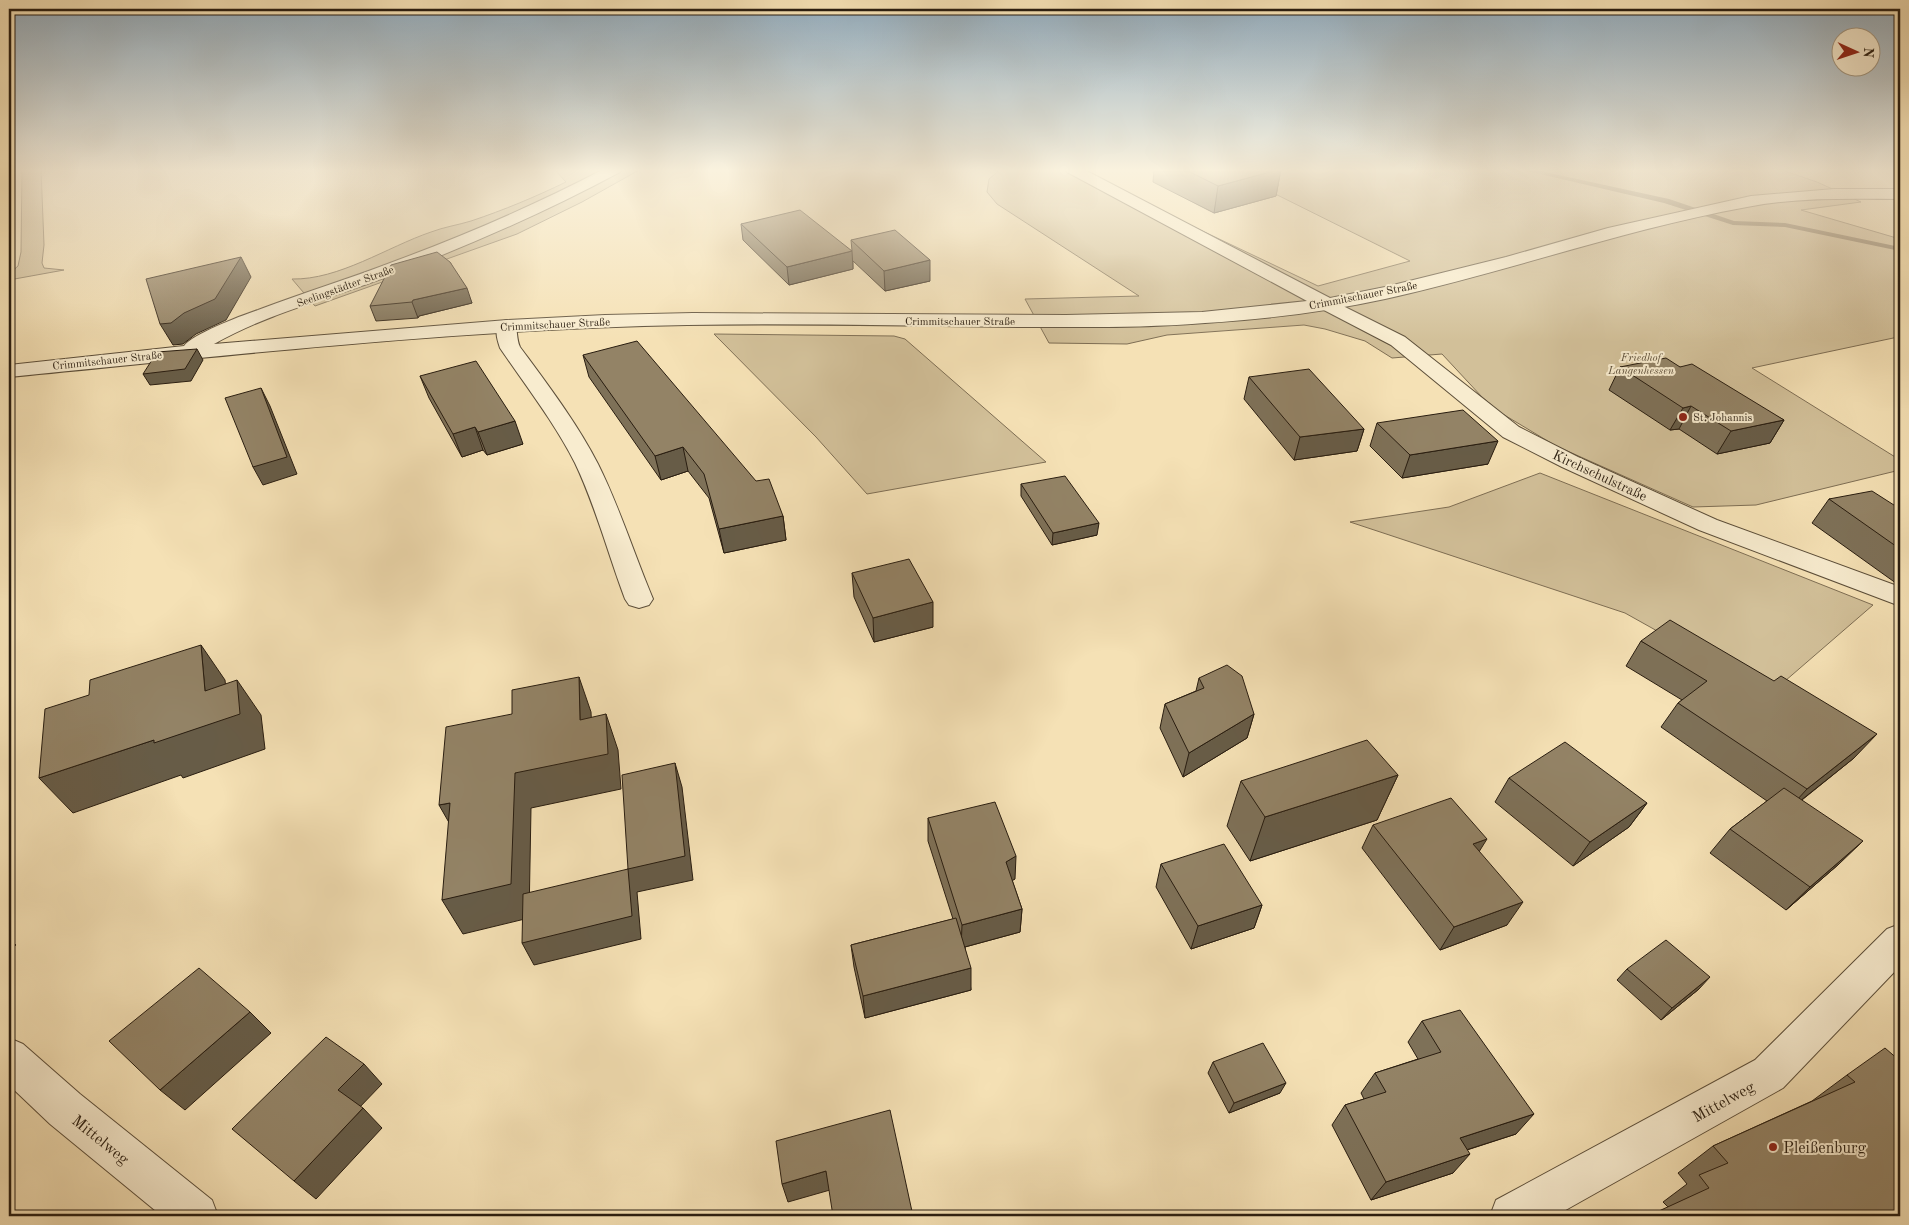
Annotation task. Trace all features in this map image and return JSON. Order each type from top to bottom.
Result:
[{"type":"street","name":"Seelingstädter Straße","points":[[185,352],[213,335],[241,322],[382,273],[497,226]]},
{"type":"street","points":[[1180,226],[1327,304]]},
{"type":"street","name":"Crimmitschauer Straße","points":[[9,371],[185,352],[507,326],[693,319],[1135,321],[1202,318],[1327,304],[1385,293],[1642,226]]},
{"type":"street","name":"Kirchschulstraße","points":[[1327,304],[1398,341],[1511,432],[1570,462],[1708,525],[1900,597]]},
{"type":"street","points":[[507,326],[506,338],[510,348],[561,418],[595,481],[627,572],[639,599]]},
{"type":"street","name":"Mittelweg","points":[[1512,1216],[1769,1074],[1900,941]]},
{"type":"street","name":"Mittelweg","points":[[9,1058],[65,1109],[196,1216]]},
{"type":"green space","points":[[21,226],[43,226],[42,263],[44,268],[64,270],[9,280],[9,274],[18,266],[21,252]]},
{"type":"green space","points":[[452,226],[533,226],[517,234],[315,306],[292,279],[310,278],[345,269],[414,238]]},
{"type":"green space","name":"Friedhof Langenhessen","points":[[1031,226],[1192,226],[1318,286],[1410,261],[1340,226],[1856,226],[1900,239],[1900,338],[1752,368],[1900,460],[1900,470],[1756,505],[1693,507],[1556,446],[1501,413],[1482,397],[1442,354],[1392,358],[1365,341],[1304,325],[1167,335],[1127,344],[1049,343],[1025,299],[1139,296]]},
{"type":"green space","points":[[714,334],[894,336],[905,339],[1046,462],[867,494],[816,437]]},
{"type":"green space","points":[[1540,473],[1873,605],[1770,694],[1625,613],[1350,522],[1449,507]]},
{"type":"building","points":[[743,226],[821,226],[852,251],[787,267]]},
{"type":"building","points":[[895,230],[930,260],[884,271],[851,240]]},
{"type":"building","points":[[437,252],[450,262],[467,288],[413,300],[412,302],[370,306],[391,265]]},
{"type":"building","points":[[241,257],[215,299],[184,313],[171,323],[160,324],[146,279]]},
{"type":"building","points":[[637,341],[756,481],[769,479],[783,516],[719,529],[704,474],[683,447],[655,456],[583,355]]},
{"type":"building","points":[[197,349],[185,369],[143,374],[157,352]]},
{"type":"building","points":[[1666,358],[1680,367],[1692,364],[1784,420],[1731,431],[1691,406],[1683,408],[1620,367]]},
{"type":"building","points":[[476,361],[515,421],[478,432],[475,427],[453,434],[420,376]]},
{"type":"building","points":[[1309,369],[1364,429],[1300,437],[1249,377]]},
{"type":"building","points":[[261,388],[287,457],[253,467],[225,398]]},
{"type":"building","points":[[1463,410],[1498,441],[1410,455],[1377,423]]},
{"type":"building","points":[[1065,476],[1099,523],[1053,533],[1021,484]]},
{"type":"building","points":[[1872,491],[1900,507],[1900,549],[1829,499]]},
{"type":"building","points":[[909,559],[933,602],[873,618],[852,573]]},
{"type":"building","points":[[1670,620],[1774,681],[1781,676],[1877,734],[1807,789],[1678,703],[1707,681],[1641,641]]},
{"type":"building","points":[[201,645],[205,691],[237,680],[240,714],[154,743],[154,740],[39,778],[45,709],[89,695],[90,680]]},
{"type":"building","points":[[1227,665],[1242,676],[1254,714],[1189,753],[1165,704],[1204,688],[1199,678]]},
{"type":"building","points":[[579,677],[580,720],[606,714],[608,754],[515,773],[511,884],[442,900],[450,803],[439,805],[446,727],[512,714],[512,690]]},
{"type":"building","points":[[1367,740],[1398,775],[1265,817],[1241,781]]},
{"type":"building","points":[[1565,742],[1647,803],[1590,842],[1509,778]]},
{"type":"building","points":[[675,763],[685,856],[628,869],[622,775]]},
{"type":"building","points":[[1784,788],[1863,841],[1810,887],[1730,829]]},
{"type":"building","points":[[1451,798],[1487,839],[1473,844],[1523,902],[1454,927],[1373,825]]},
{"type":"building","points":[[995,802],[1016,856],[1006,862],[1022,909],[962,925],[928,818]]},
{"type":"building","points":[[1224,844],[1262,905],[1198,926],[1161,864]]},
{"type":"building","points":[[628,869],[632,916],[522,943],[523,894]]},
{"type":"building","points":[[956,918],[971,968],[863,996],[851,945]]},
{"type":"building","points":[[1666,940],[1710,977],[1672,1008],[1627,969]]},
{"type":"building","points":[[199,968],[250,1012],[160,1090],[109,1041]]},
{"type":"building","points":[[1460,1010],[1534,1114],[1460,1138],[1470,1154],[1386,1182],[1345,1105],[1386,1092],[1375,1073],[1441,1052],[1422,1021]]},
{"type":"building","points":[[326,1037],[364,1064],[338,1090],[363,1108],[294,1181],[232,1129]]},
{"type":"building","points":[[1263,1043],[1286,1083],[1234,1103],[1213,1062]]},
{"type":"building","points":[[1885,1048],[1900,1061],[1900,1216],[1648,1216],[1709,1188],[1699,1175],[1728,1163],[1713,1146],[1855,1082],[1847,1075]]},
{"type":"building","points":[[890,1110],[913,1216],[833,1216],[826,1171],[782,1184],[776,1141]]},
{"type":"waterway","points":[[1791,226],[1900,249]]},
{"type":"place","name":"St. Johannis","points":[[1683,417]]},
{"type":"place","name":"Pleißenburg","points":[[1773,1147]]}]
